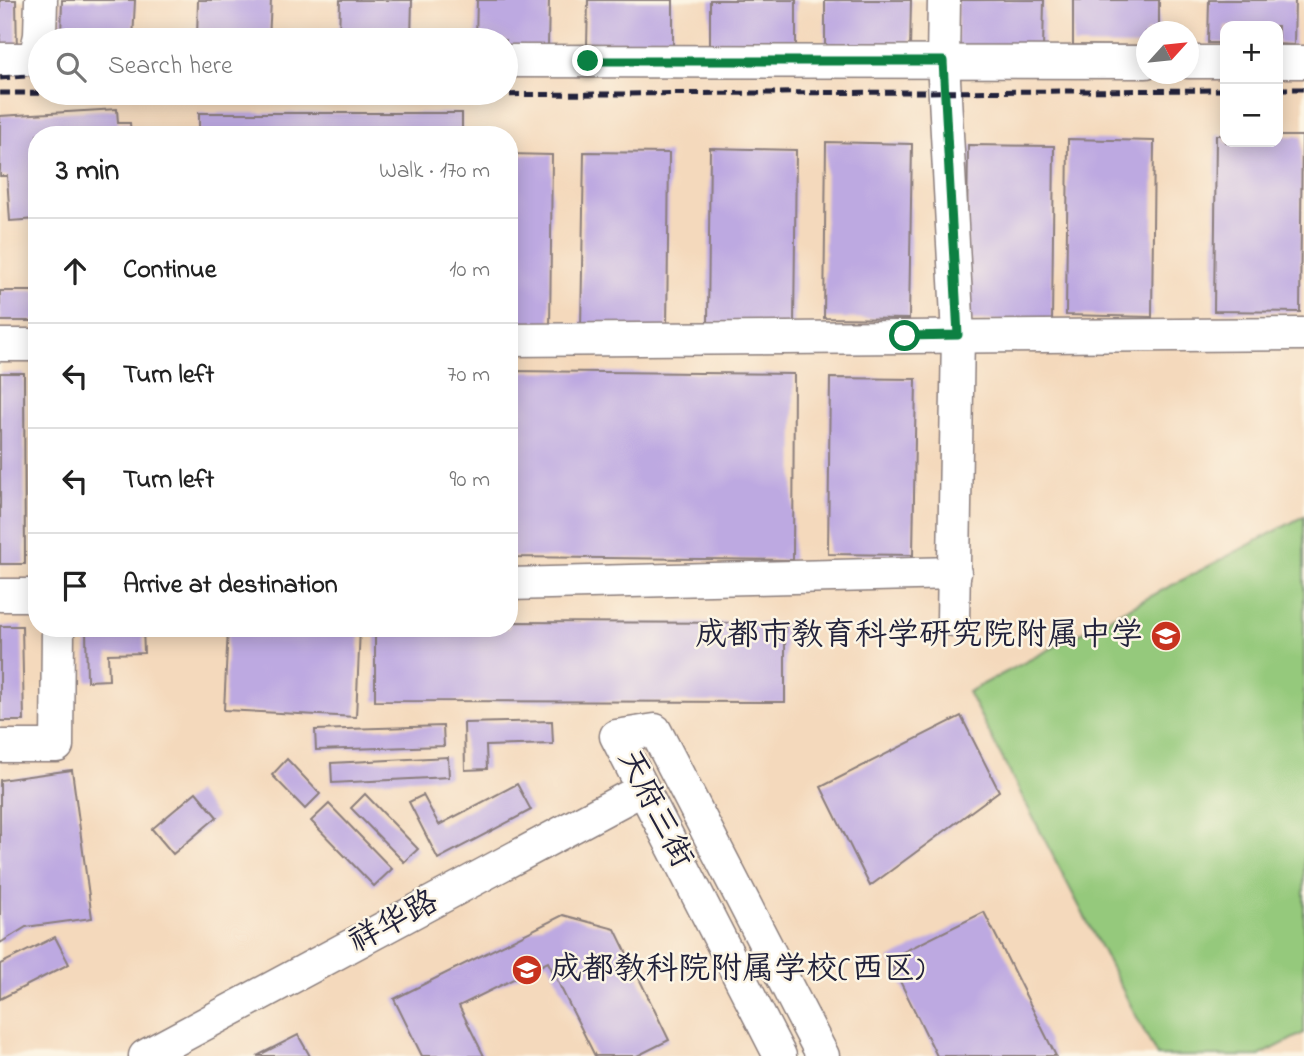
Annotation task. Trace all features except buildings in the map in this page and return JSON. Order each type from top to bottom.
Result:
[{"type":"street","points":[[40,28],[41,0]]},
{"type":"street","points":[[944,0],[943,61],[958,335],[953,620]]},
{"type":"street","points":[[0,60],[28,59]]},
{"type":"street","points":[[518,61],[1136,62]]},
{"type":"street","points":[[1199,62],[1220,62]]},
{"type":"street","points":[[1283,62],[1304,62]]},
{"type":"street","points":[[518,340],[1304,334]]},
{"type":"street","points":[[0,345],[28,345]]},
{"type":"street","points":[[518,584],[955,573]]},
{"type":"street","points":[[0,595],[28,594]]},
{"type":"street","points":[[0,746],[57,746],[58,637]]},
{"type":"street","name":"天府三街","points":[[780,1056],[616,736],[656,730],[824,1056]]},
{"type":"street","name":"祥华路","points":[[145,1056],[643,789]]},
{"type":"green space","points":[[1304,516],[1304,1033],[1259,1056],[1157,1056],[968,692]]},
{"type":"railway","points":[[0,78],[28,76]]},
{"type":"railway","points":[[1283,89],[1304,89]]},
{"type":"railway","points":[[518,95],[1220,90]]},
{"type":"railway","points":[[0,93],[28,93]]},
{"type":"place","name":"成都市教育科学研究院附属中学","points":[[1166,636]]},
{"type":"place","name":"成都教科院附属学校(西区)","points":[[527,970]]},
{"type":"route","points":[[588,61],[943,61],[958,335],[905,336]]}]
